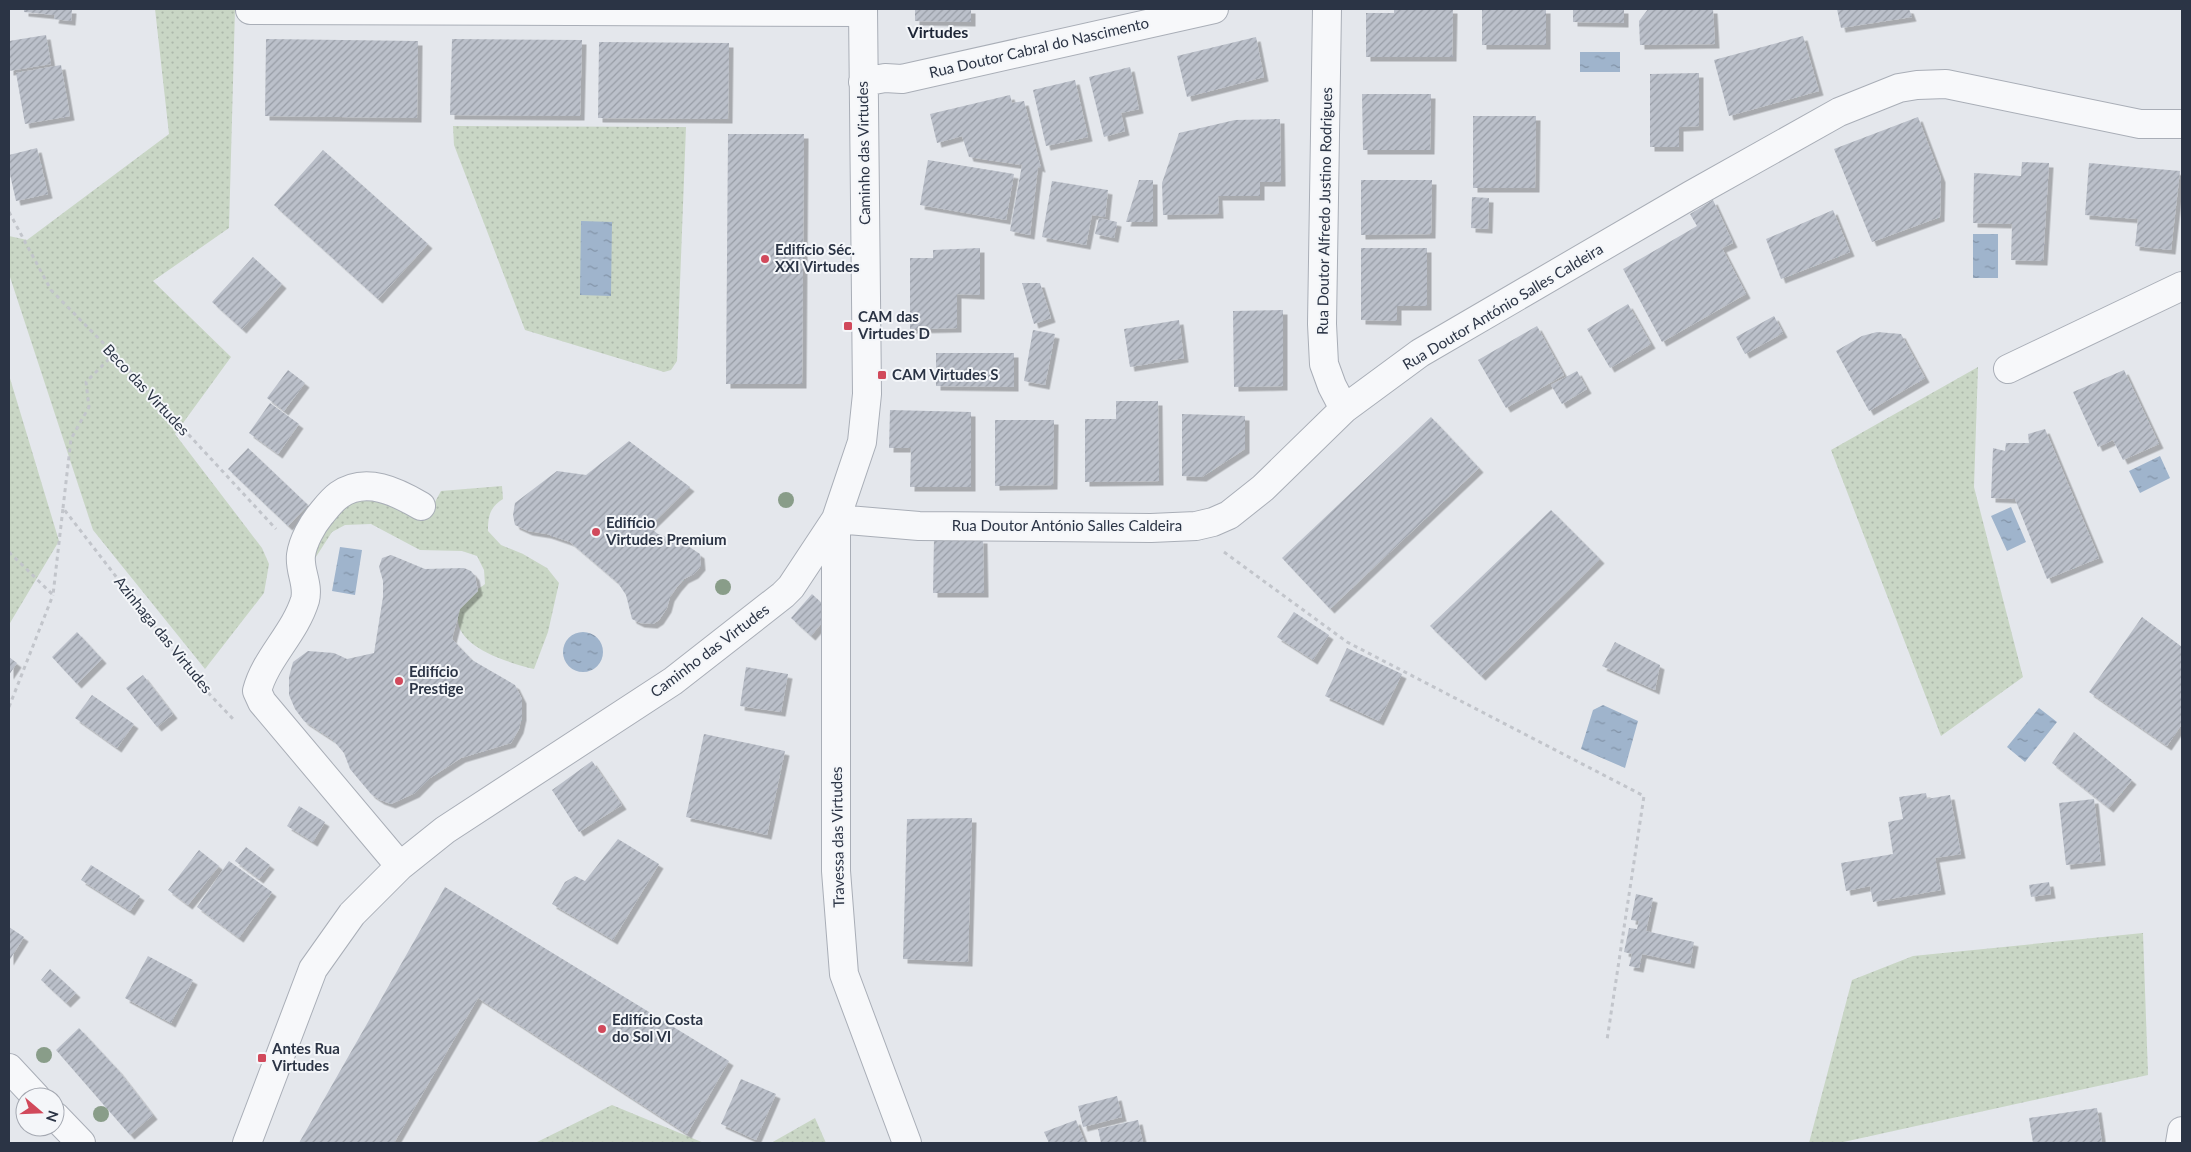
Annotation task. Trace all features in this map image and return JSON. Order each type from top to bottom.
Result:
[{"type":"street","name":"Rua Doutor Cabral do Nascimento","points":[[864,82],[885,78],[902,79],[1214,9]]},
{"type":"street","name":"Rua Doutor Alfredo Justino Rodrigues","points":[[1327,9],[1322,324],[1324,364],[1332,386],[1344,409]]},
{"type":"street","points":[[250,10],[863,10]]},
{"type":"street","name":"Caminho das Virtudes","points":[[247,1143],[313,969],[352,914],[400,866],[445,830],[673,681],[783,595],[836,519],[862,442],[867,394],[863,10]]},
{"type":"street","name":"Rua Doutor António Salles Caldeira","points":[[836,519],[919,526],[1151,528],[1196,526],[1229,515],[1263,488],[1344,409],[1420,353],[1691,195],[1838,112],[1899,88],[1946,84],[2140,124],[2182,124]]},
{"type":"street","points":[[2008,369],[2182,286]]},
{"type":"street","points":[[400,866],[262,702],[257,691],[261,680],[293,626],[304,600],[306,590],[300,567],[301,554],[306,537],[318,518],[346,490],[372,486],[387,489],[421,506]]},
{"type":"street","name":"Travessa das Virtudes","points":[[836,519],[836,872],[844,974],[907,1143]]},
{"type":"street","points":[[9,1068],[27,1087]]},
{"type":"street","points":[[65,1126],[81,1143]]},
{"type":"street","points":[[2180,1143],[2182,1132]]},
{"type":"path","name":"Beco das Virtudes","points":[[9,212],[50,290],[114,354],[301,554]]},
{"type":"path","points":[[9,707],[53,595],[71,439],[89,407],[86,382],[114,354]]},
{"type":"path","name":"Azinhaga das Virtudes","points":[[63,508],[196,680],[237,723]]},
{"type":"path","points":[[9,552],[53,595]]},
{"type":"path","points":[[1224,552],[1347,642],[1644,796],[1607,1040]]},
{"type":"green space","points":[[155,9],[235,9],[229,228],[153,281],[231,357],[175,434],[262,548],[269,564],[264,593],[205,669],[93,530],[9,274],[9,236],[27,240],[169,134]]},
{"type":"green space","points":[[453,126],[686,127],[677,361],[671,370],[664,372],[525,330],[454,145]]},
{"type":"green space","points":[[1978,367],[1974,487],[2023,677],[1941,736],[1831,450]]},
{"type":"green space","points":[[9,375],[59,541],[10,623],[9,622]]},
{"type":"green space","points":[[502,486],[503,499],[495,505],[491,512],[488,531],[501,545],[523,554],[547,568],[559,583],[548,632],[534,669],[507,661],[478,648],[467,639],[460,628],[458,615],[464,601],[485,584],[484,570],[477,556],[462,551],[420,550],[371,524],[345,525],[332,532],[312,563],[317,539],[343,507],[366,497],[382,501],[425,520],[441,491]]},
{"type":"green space","points":[[2143,933],[2148,1075],[1839,1143],[1809,1143],[1852,980],[1913,956]]},
{"type":"green space","points":[[612,1105],[704,1143],[535,1143]]},
{"type":"green space","points":[[815,1118],[826,1143],[771,1143]]},
{"type":"water","points":[[1580,52],[1620,52],[1620,72],[1580,72]]},
{"type":"water","points":[[581,221],[612,222],[611,296],[580,295]]},
{"type":"water","points":[[1973,234],[1998,234],[1998,278],[1973,278]]},
{"type":"water","points":[[2160,456],[2170,478],[2140,493],[2129,471]]},
{"type":"water","points":[[2011,507],[2026,542],[2007,551],[1991,516]]},
{"type":"water","points":[[340,547],[362,550],[355,595],[332,591]]},
{"type":"water","points":[[587,632],[594,635],[600,641],[603,652],[602,660],[594,669],[587,672],[579,672],[572,669],[564,660],[563,648],[566,641],[575,633]]},
{"type":"water","points":[[1603,705],[1638,721],[1625,768],[1581,749],[1593,710]]},
{"type":"water","points":[[2039,708],[2057,722],[2025,762],[2007,747]]},
{"type":"building","points":[[24,9],[72,9],[71,21],[54,19],[55,15],[24,12]]},
{"type":"building","points":[[915,9],[971,9],[971,22],[915,21]]},
{"type":"building","points":[[1394,9],[1453,9],[1452,57],[1366,57],[1366,13],[1394,13]]},
{"type":"building","points":[[1482,9],[1546,9],[1546,45],[1482,45]]},
{"type":"building","points":[[1573,9],[1624,9],[1624,23],[1573,22]]},
{"type":"building","points":[[1648,9],[1713,9],[1715,44],[1640,45],[1639,21]]},
{"type":"building","points":[[1837,9],[1909,9],[1912,17],[1841,28]]},
{"type":"building","points":[[46,35],[51,64],[9,71],[9,41]]},
{"type":"building","points":[[1803,36],[1819,91],[1729,116],[1714,60]]},
{"type":"building","points":[[1256,37],[1264,77],[1187,97],[1177,56]]},
{"type":"building","points":[[266,39],[418,41],[417,118],[265,116]]},
{"type":"building","points":[[452,39],[582,40],[580,116],[450,115]]},
{"type":"building","points":[[599,42],[729,43],[728,119],[598,118]]},
{"type":"building","points":[[61,65],[70,116],[25,124],[16,73]]},
{"type":"building","points":[[1130,67],[1139,109],[1121,113],[1125,131],[1104,137],[1089,77]]},
{"type":"building","points":[[1699,73],[1699,126],[1679,127],[1679,147],[1650,147],[1650,74]]},
{"type":"building","points":[[1075,80],[1088,137],[1046,146],[1033,90]]},
{"type":"building","points":[[1362,94],[1431,94],[1430,150],[1363,150]]},
{"type":"building","points":[[1010,95],[1012,103],[1024,101],[1041,168],[1038,167],[1030,235],[1010,231],[1022,165],[969,157],[962,136],[937,143],[930,114]]},
{"type":"building","points":[[1473,116],[1536,116],[1535,188],[1473,188]]},
{"type":"building","points":[[1918,117],[1941,178],[1940,217],[1872,242],[1834,149]]},
{"type":"building","points":[[1280,119],[1281,182],[1260,182],[1260,196],[1218,196],[1219,214],[1163,215],[1162,183],[1179,133],[1235,120]]},
{"type":"building","name":"Edifício Séc. XXI Virtudes","points":[[728,134],[804,134],[802,384],[726,384]]},
{"type":"building","points":[[37,148],[48,194],[16,201],[9,170],[9,155]]},
{"type":"building","points":[[323,150],[428,244],[378,299],[274,205]]},
{"type":"building","points":[[928,160],[1014,174],[1006,220],[920,205]]},
{"type":"building","points":[[2022,162],[2049,163],[2043,261],[2011,260],[2012,224],[1973,223],[1974,173],[2021,176]]},
{"type":"building","points":[[2089,163],[2180,171],[2171,250],[2135,246],[2138,219],[2085,215]]},
{"type":"building","points":[[1139,180],[1153,180],[1153,222],[1126,222]]},
{"type":"building","points":[[1361,180],[1432,180],[1431,234],[1361,235]]},
{"type":"building","points":[[1052,181],[1108,190],[1105,217],[1092,215],[1086,245],[1042,237]]},
{"type":"building","points":[[1472,197],[1489,198],[1488,229],[1471,228]]},
{"type":"building","points":[[1713,200],[1733,243],[1722,248],[1746,294],[1662,342],[1623,269],[1697,226],[1690,214]]},
{"type":"building","points":[[1833,210],[1850,252],[1781,279],[1766,239]]},
{"type":"building","points":[[1099,218],[1117,222],[1114,238],[1095,234]]},
{"type":"building","points":[[980,248],[980,295],[957,294],[957,328],[910,329],[910,258],[933,258],[933,250]]},
{"type":"building","points":[[1361,248],[1427,248],[1427,306],[1397,306],[1397,321],[1361,320]]},
{"type":"building","points":[[253,257],[282,284],[242,329],[212,302]]},
{"type":"building","points":[[1022,283],[1040,283],[1051,318],[1034,324]]},
{"type":"building","points":[[1628,304],[1651,344],[1610,368],[1587,329]]},
{"type":"building","points":[[1283,310],[1283,386],[1234,387],[1233,311]]},
{"type":"building","points":[[1774,316],[1783,333],[1745,354],[1736,337]]},
{"type":"building","points":[[1179,320],[1184,358],[1130,367],[1124,329]]},
{"type":"building","points":[[1537,326],[1564,375],[1506,408],[1478,360]]},
{"type":"building","points":[[1033,330],[1055,334],[1045,385],[1024,381]]},
{"type":"building","points":[[1877,332],[1901,334],[1925,378],[1869,411],[1836,351],[1862,336]]},
{"type":"building","points":[[936,353],[1014,353],[1014,387],[936,386]]},
{"type":"building","points":[[288,370],[305,383],[284,411],[267,398]]},
{"type":"building","points":[[2124,370],[2159,444],[2123,460],[2113,440],[2098,447],[2073,392]]},
{"type":"building","points":[[1577,371],[1587,389],[1562,404],[1551,385]]},
{"type":"building","points":[[1116,401],[1158,401],[1159,481],[1085,482],[1085,419],[1116,419]]},
{"type":"building","points":[[270,403],[299,424],[278,454],[249,433]]},
{"type":"building","points":[[890,410],[971,412],[971,487],[910,487],[911,448],[889,448]]},
{"type":"building","points":[[1182,414],[1245,416],[1245,449],[1202,477],[1182,476]]},
{"type":"building","points":[[1431,417],[1479,468],[1330,609],[1282,558]]},
{"type":"building","points":[[995,420],[1054,420],[1053,485],[995,486]]},
{"type":"building","points":[[2045,429],[2099,558],[2047,579],[2015,499],[1991,498],[1993,448],[2005,451],[2006,443],[2029,443],[2028,434]]},
{"type":"building","name":"Edifício Virtudes Premium","points":[[629,441],[690,487],[649,527],[658,534],[688,546],[700,554],[701,566],[677,587],[670,597],[667,608],[659,620],[653,624],[640,623],[632,619],[626,595],[618,583],[570,542],[547,534],[528,531],[515,525],[513,515],[515,503],[557,471],[586,475]]},
{"type":"building","points":[[248,448],[308,505],[288,526],[228,469]]},
{"type":"building","points":[[1551,510],[1600,559],[1481,676],[1430,626]]},
{"type":"building","points":[[934,538],[983,539],[984,593],[933,593]]},
{"type":"building","name":"Edifício Prestige","points":[[391,555],[425,569],[464,568],[471,571],[475,576],[478,591],[460,609],[452,639],[472,660],[515,685],[522,699],[522,716],[519,729],[511,743],[461,758],[430,778],[415,793],[391,804],[371,794],[350,769],[344,753],[333,740],[304,721],[295,709],[289,695],[289,677],[293,662],[308,651],[334,653],[347,659],[374,653],[383,597],[383,581],[379,567],[382,558]]},
{"type":"building","points":[[812,594],[831,612],[811,636],[791,618]]},
{"type":"building","points":[[1294,612],[1329,635],[1313,660],[1277,637]]},
{"type":"building","points":[[2142,617],[2182,647],[2182,724],[2167,746],[2089,692]]},
{"type":"building","points":[[77,632],[102,659],[77,684],[52,657]]},
{"type":"building","points":[[1615,642],[1660,665],[1655,690],[1602,666]]},
{"type":"building","points":[[1347,648],[1402,674],[1379,721],[1325,696]]},
{"type":"building","points":[[9,657],[17,663],[9,675]]},
{"type":"building","points":[[746,667],[788,674],[781,712],[740,706]]},
{"type":"building","points":[[143,675],[173,714],[157,727],[126,688]]},
{"type":"building","points":[[92,695],[134,724],[117,748],[75,718]]},
{"type":"building","points":[[2074,732],[2132,780],[2109,808],[2052,763]]},
{"type":"building","points":[[704,734],[785,751],[767,835],[686,817]]},
{"type":"building","points":[[592,761],[622,805],[579,832],[552,790]]},
{"type":"building","points":[[1926,793],[1927,799],[1950,795],[1961,854],[1935,858],[1941,890],[1873,902],[1870,886],[1846,891],[1841,863],[1893,854],[1888,822],[1903,819],[1899,797]]},
{"type":"building","points":[[2094,799],[2101,861],[2066,865],[2059,803]]},
{"type":"building","points":[[299,806],[325,822],[313,842],[287,826]]},
{"type":"building","points":[[972,818],[968,962],[903,959],[907,819]]},
{"type":"building","points":[[618,839],[659,864],[613,940],[552,904],[565,882],[575,876],[585,881]]},
{"type":"building","points":[[246,847],[270,865],[259,879],[235,861]]},
{"type":"building","points":[[199,850],[219,866],[188,905],[168,890]]},
{"type":"building","points":[[229,861],[272,892],[239,938],[197,907]]},
{"type":"building","points":[[91,865],[140,896],[130,911],[81,880]]},
{"type":"building","points":[[2049,882],[2051,894],[2031,897],[2029,885]]},
{"type":"building","name":"Edifício Costa do Sol VI","points":[[445,887],[729,1061],[687,1134],[478,998],[394,1143],[299,1143]]},
{"type":"building","points":[[1636,894],[1653,898],[1646,931],[1694,942],[1690,964],[1642,954],[1639,968],[1629,966],[1632,954],[1624,952],[1629,928],[1637,929],[1639,921],[1631,920]]},
{"type":"building","points":[[9,927],[24,937],[9,961]]},
{"type":"building","points":[[148,956],[193,980],[171,1023],[125,998]]},
{"type":"building","points":[[50,969],[76,993],[66,1003],[41,980]]},
{"type":"building","points":[[79,1028],[118,1070],[153,1115],[130,1135],[56,1050]]},
{"type":"building","points":[[741,1079],[776,1094],[756,1140],[721,1124]]},
{"type":"building","points":[[1117,1096],[1122,1117],[1083,1127],[1078,1106]]},
{"type":"building","points":[[2097,1108],[2102,1143],[2033,1143],[2029,1118]]},
{"type":"building","points":[[1076,1120],[1085,1143],[1049,1143],[1044,1132]]},
{"type":"building","points":[[1138,1120],[1143,1143],[1101,1143],[1098,1129]]},
{"type":"place","name":"Edifício Séc. XXI Virtudes","points":[[765,259]]},
{"type":"place","name":"CAM das Virtudes D","points":[[848,326]]},
{"type":"place","name":"CAM Virtudes S","points":[[882,375]]},
{"type":"place","name":"Edifício Virtudes Premium","points":[[596,532]]},
{"type":"place","name":"Edifício Prestige","points":[[399,681]]},
{"type":"place","name":"Edifício Costa do Sol VI","points":[[602,1029]]},
{"type":"place","name":"Antes Rua Virtudes","points":[[262,1058]]},
{"type":"district","name":"Virtudes","points":[[938,32]]}]
